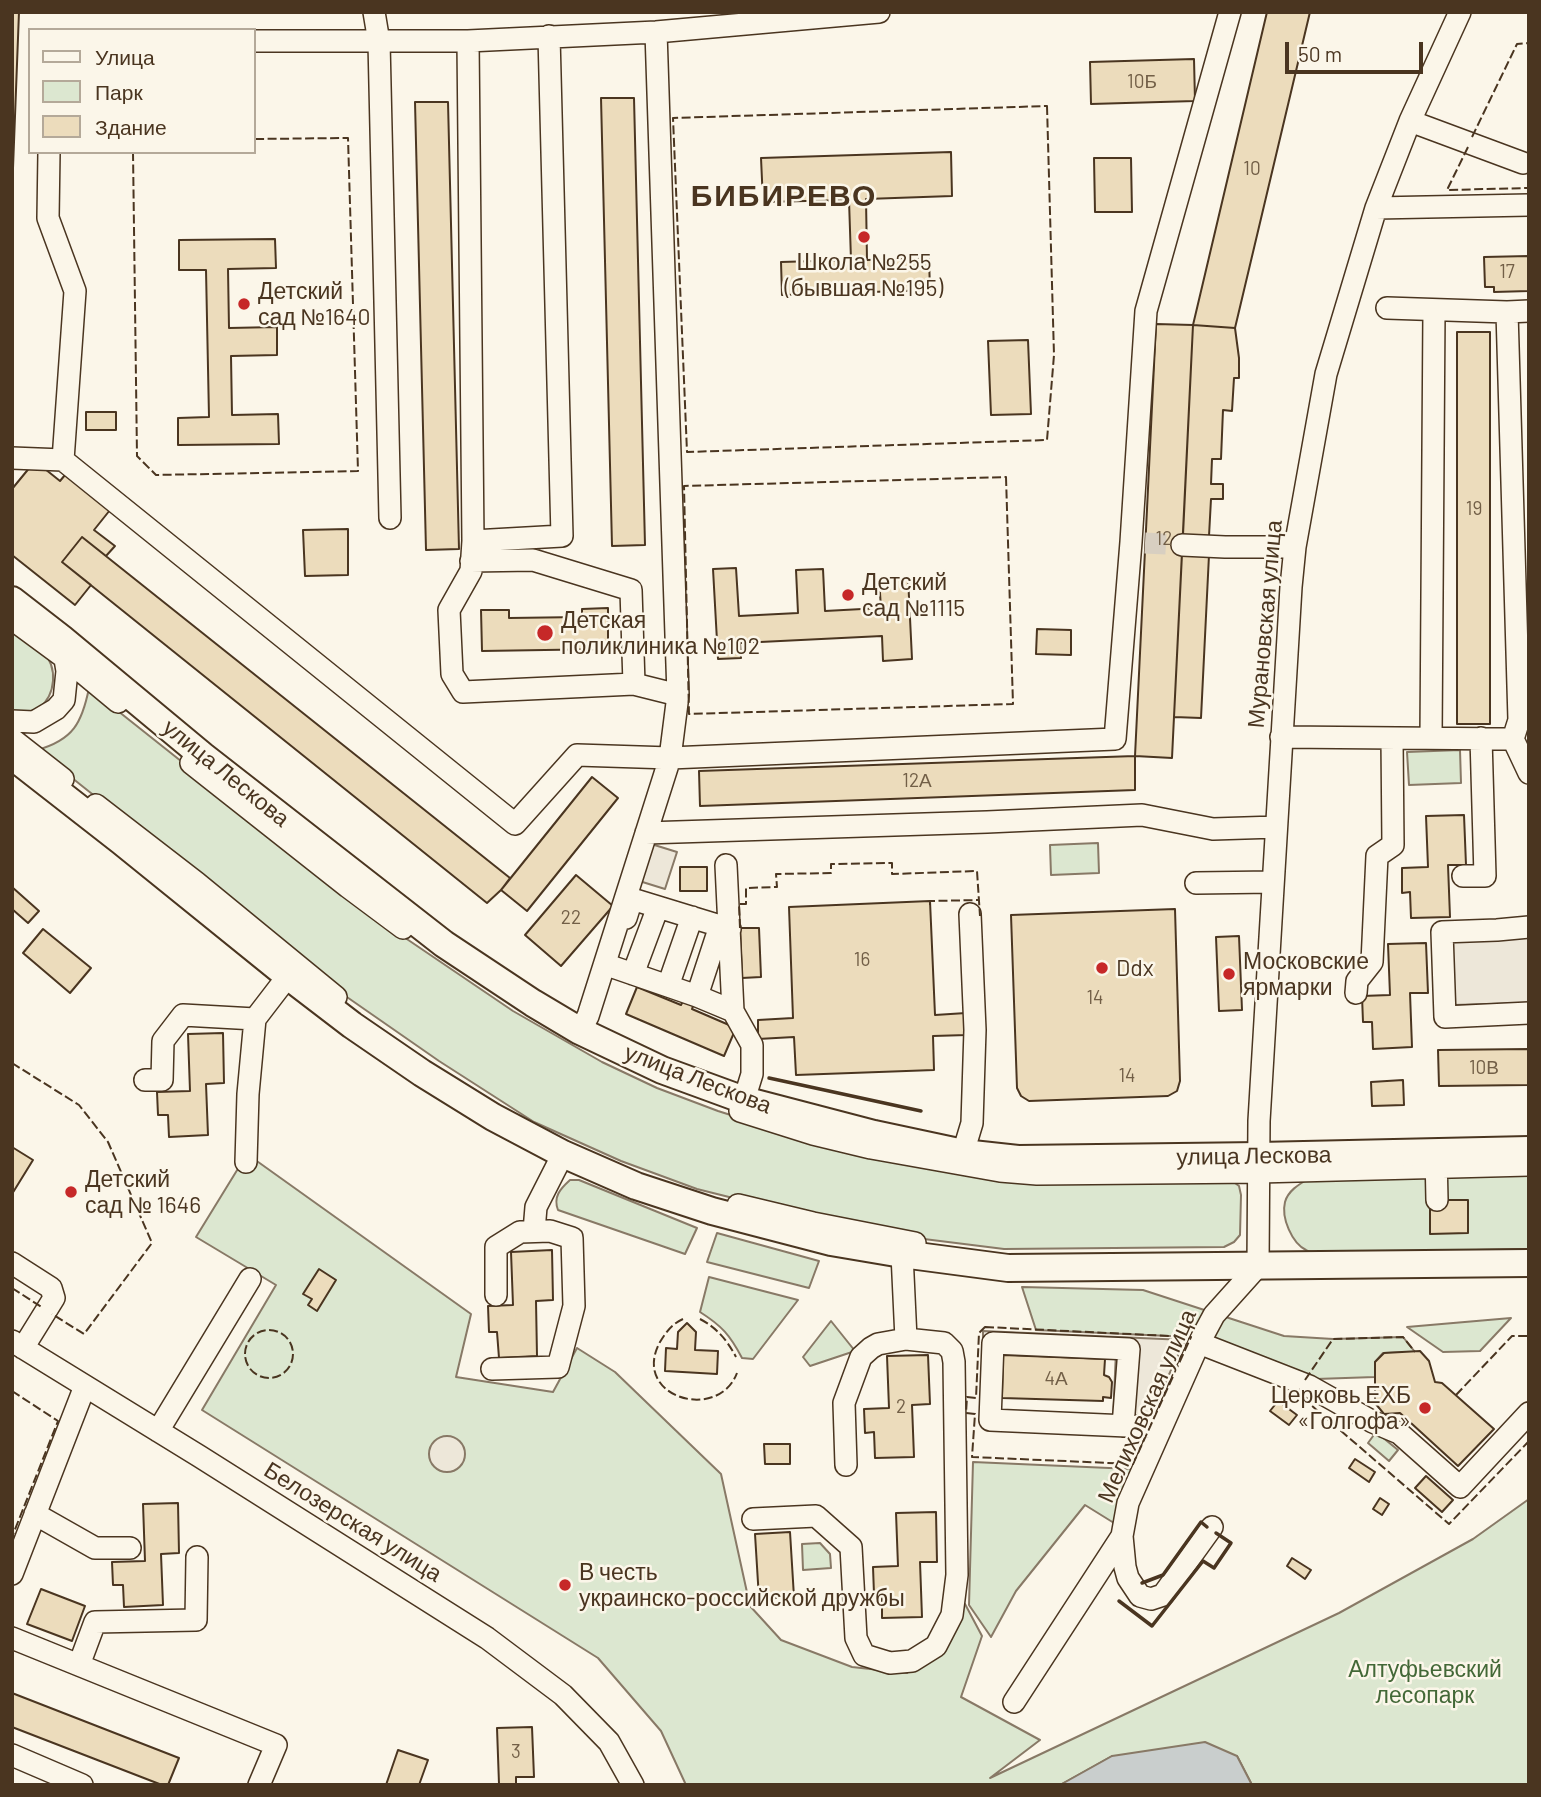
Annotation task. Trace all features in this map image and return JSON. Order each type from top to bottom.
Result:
[{"type":"main road","name":"улица Лескова","points":[[12,600],[63,648],[443,944],[580,1031],[662,1070],[744,1100],[874,1134],[963,1153],[1028,1159],[1259,1164],[1436,1160],[1529,1150]]},
{"type":"main road","points":[[12,756],[288,976],[352,1025],[422,1073],[493,1117],[563,1154],[636,1186],[712,1212],[831,1242],[1007,1268],[1258,1261],[1529,1263]]},
{"type":"street","points":[[374,12],[379,42],[390,518]]},
{"type":"street","points":[[256,41],[468,41],[656,32],[879,12]]},
{"type":"street","points":[[12,458],[63,460],[515,824],[576,755],[670,758],[1115,739],[1138,542],[1146,311],[1230,12]]},
{"type":"street","name":"Мурановская улица","points":[[1258,1261],[1259,1164],[1272,882],[1295,547],[1325,374],[1376,208],[1410,121],[1460,12]]},
{"type":"street","points":[[580,1031],[670,758],[678,695],[656,32]]},
{"type":"street","points":[[472,551],[562,536],[549,36]]},
{"type":"street","points":[[468,41],[472,551],[471,571],[449,610],[452,674],[463,692],[634,684],[678,695]]},
{"type":"street","points":[[1410,121],[1524,163]]},
{"type":"street","points":[[49,154],[48,218],[75,291],[63,460]]},
{"type":"street","points":[[1376,208],[1529,205]]},
{"type":"street","points":[[1387,308],[1518,311],[1520,726],[1529,773]]},
{"type":"street","points":[[1430,738],[1434,310]]},
{"type":"street","points":[[1182,545],[1295,547]]},
{"type":"street","points":[[472,551],[533,560],[631,590],[634,684]]},
{"type":"street","name":"улица Лескова","points":[[12,619],[63,648],[231,795],[438,954],[555,1030],[660,1081],[733,1109],[813,1134],[1000,1171],[1050,1174],[1259,1164]]},
{"type":"street","points":[[12,721],[34,722],[56,709],[64,700],[67,670],[63,648]]},
{"type":"street","points":[[1281,737],[1480,738],[1520,726]]},
{"type":"street","points":[[1463,876],[1485,876],[1480,738]]},
{"type":"street","points":[[12,739],[197,883],[336,997],[414,1054],[531,1128],[639,1174],[717,1200],[813,1223],[971,1252],[1022,1256],[1258,1261],[1529,1254]]},
{"type":"street","points":[[1356,993],[1357,981],[1372,962],[1377,856],[1392,845],[1392,739]]},
{"type":"street","points":[[646,833],[1143,815],[1213,829],[1276,827]]},
{"type":"street","points":[[726,865],[725,927],[733,1011],[752,1045],[752,1074],[744,1100]]},
{"type":"street","points":[[1196,883],[1272,882]]},
{"type":"street","points":[[595,991],[610,966],[632,899],[725,927]]},
{"type":"street","points":[[633,974],[658,907]]},
{"type":"street","points":[[963,1153],[972,1124],[975,1030],[970,914]]},
{"type":"street","points":[[668,986],[692,917]]},
{"type":"street","points":[[697,996],[725,927]]},
{"type":"street","points":[[1529,927],[1442,932],[1445,1017],[1529,1013]]},
{"type":"street","points":[[610,966],[733,1011]]},
{"type":"street","points":[[246,1162],[248,1094],[256,1019],[288,976]]},
{"type":"street","points":[[145,1080],[162,1080],[163,1041],[183,1015],[256,1019]]},
{"type":"street","points":[[534,1231],[536,1207],[563,1154]]},
{"type":"street","points":[[1436,1160],[1437,1200]]},
{"type":"street","name":"улица Лескова","points":[[1436,1160],[1529,1165]]},
{"type":"street","points":[[492,1369],[558,1367],[574,1306],[572,1238],[550,1231],[520,1232],[495,1247],[496,1294]]},
{"type":"street","points":[[902,1254],[906,1339]]},
{"type":"street","name":"Мелиховская улица","points":[[1212,1527],[1163,1595],[1150,1599],[1140,1596],[1133,1588],[1125,1566],[1122,1536],[1128,1503],[1214,1315],[1258,1261]]},
{"type":"street","points":[[12,1264],[51,1288],[54,1298],[18,1345]]},
{"type":"street","points":[[158,1431],[250,1279]]},
{"type":"street","points":[[753,1519],[816,1516],[851,1547],[856,1638],[864,1656],[890,1663],[912,1661],[936,1646],[952,1615],[957,1575],[954,1362],[952,1350],[944,1343],[906,1339],[878,1345],[861,1357],[844,1403],[846,1465]]},
{"type":"street","points":[[1123,1426],[1129,1349],[993,1343],[990,1419],[1123,1426],[1161,1428]]},
{"type":"street","points":[[1199,1343],[1309,1386],[1373,1422],[1399,1433],[1460,1487],[1529,1413]]},
{"type":"street","name":"Белозерская улица","points":[[18,1345],[487,1638],[563,1695],[609,1742],[633,1785]]},
{"type":"street","points":[[12,1574],[85,1386]]},
{"type":"street","points":[[35,1514],[95,1548],[130,1548]]},
{"type":"street","points":[[1014,1702],[1122,1536]]},
{"type":"street","points":[[79,1665],[95,1622],[196,1620],[197,1557]]},
{"type":"street","points":[[12,1638],[276,1745],[259,1785]]},
{"type":"street","points":[[12,1755],[82,1785]]},
{"type":"green space","points":[[12,627],[48,658],[53,681],[49,696],[39,708],[30,713],[12,715]]},
{"type":"green space","points":[[89,688],[395,931],[513,1011],[602,1062],[657,1088],[797,1136],[1231,1180],[1239,1186],[1241,1195],[1240,1235],[1224,1247],[1004,1249],[900,1236],[697,1189],[621,1161],[534,1122],[344,995],[37,750],[59,741],[74,728],[83,711]]},
{"type":"green space","points":[[1460,750],[1461,783],[1409,785],[1407,752]]},
{"type":"green space","points":[[1098,843],[1099,873],[1051,875],[1050,845]]},
{"type":"green space","name":"Алтуфьевский лесопарк","points":[[247,1154],[471,1314],[456,1377],[553,1392],[577,1348],[615,1372],[721,1474],[750,1606],[781,1640],[852,1667],[907,1673],[965,1604],[982,1636],[961,1697],[1040,1740],[990,1778],[1339,1613],[1473,1539],[1529,1499],[1529,1785],[1252,1785],[1237,1756],[1112,1756],[1060,1785],[686,1785],[661,1731],[598,1658],[202,1410],[276,1285],[196,1237]]},
{"type":"green space","points":[[1529,1171],[1529,1249],[1317,1253],[1307,1251],[1296,1242],[1285,1215],[1288,1195],[1308,1179]]},
{"type":"green space","points":[[570,1180],[579,1180],[697,1228],[685,1254],[558,1210],[558,1194]]},
{"type":"green space","points":[[717,1233],[819,1261],[809,1288],[707,1262]]},
{"type":"green space","points":[[709,1277],[798,1300],[753,1359],[742,1358],[725,1332],[700,1312]]},
{"type":"green space","points":[[1022,1287],[1143,1290],[1284,1336],[1333,1339],[1403,1337],[1415,1352],[1383,1353],[1375,1362],[1375,1377],[1316,1379],[1309,1374],[1303,1384],[1191,1337],[1036,1330]]},
{"type":"green space","points":[[1511,1318],[1480,1351],[1443,1352],[1407,1327]]},
{"type":"green space","points":[[831,1321],[855,1351],[810,1366],[803,1357]]},
{"type":"green space","points":[[1376,1432],[1398,1450],[1389,1461],[1368,1443]]},
{"type":"green space","points":[[973,1462],[1132,1469],[1114,1523],[1085,1505],[1016,1591],[991,1637],[969,1605]]},
{"type":"green space","points":[[820,1543],[830,1554],[831,1568],[803,1570],[802,1544]]},
{"type":"shaded area","points":[[648,843],[677,852],[665,889],[636,880]]},
{"type":"shaded area","points":[[1529,937],[1529,1003],[1453,1005],[1451,939]]},
{"type":"shaded area","points":[[983,1331],[1185,1340],[1147,1422],[1113,1420],[1116,1351],[983,1345]]},
{"type":"shaded area","points":[[447,1436],[460,1441],[465,1454],[460,1467],[447,1472],[434,1467],[429,1454],[434,1441]]},
{"type":"shaded area","points":[[1205,1742],[1237,1756],[1252,1785],[1060,1785],[1112,1756]]},
{"type":"building","points":[[12,12],[19,12],[12,194]]},
{"type":"building","points":[[1267,12],[1310,12],[1235,328],[1193,325]]},
{"type":"building","points":[[1194,59],[1195,101],[1091,104],[1090,62]]},
{"type":"building","points":[[601,98],[634,98],[645,545],[612,546]]},
{"type":"building","points":[[415,102],[448,102],[459,549],[426,550]]},
{"type":"building","points":[[951,152],[952,196],[866,199],[867,260],[929,258],[930,290],[782,295],[781,262],[851,260],[849,200],[763,202],[761,158]]},
{"type":"building","points":[[1094,158],[1131,158],[1132,212],[1095,212]]},
{"type":"building","points":[[275,239],[276,268],[228,269],[229,328],[277,327],[277,355],[231,356],[232,415],[278,414],[279,444],[178,445],[178,418],[209,417],[206,270],[179,270],[179,240]]},
{"type":"building","points":[[1529,256],[1529,291],[1494,292],[1494,287],[1485,287],[1484,257]]},
{"type":"building","points":[[1156,324],[1193,325],[1172,758],[1135,756]]},
{"type":"building","points":[[1193,325],[1235,328],[1239,358],[1239,378],[1234,378],[1232,411],[1223,410],[1221,459],[1212,459],[1211,484],[1223,484],[1223,499],[1211,499],[1209,536],[1183,535]]},
{"type":"building","points":[[1457,332],[1490,332],[1490,724],[1457,724]]},
{"type":"building","points":[[1028,340],[1031,414],[991,415],[988,341]]},
{"type":"building","points":[[86,412],[116,412],[116,430],[86,430]]},
{"type":"building","points":[[35,461],[60,481],[70,469],[114,505],[94,530],[115,546],[106,556],[82,537],[62,562],[91,585],[75,605],[12,555],[12,489]]},
{"type":"building","points":[[348,529],[348,575],[305,576],[303,530]]},
{"type":"building","points":[[82,537],[510,878],[501,890],[487,903],[62,562]]},
{"type":"building","points":[[1182,554],[1209,555],[1201,718],[1174,717]]},
{"type":"building","points":[[736,568],[739,616],[798,613],[796,570],[823,569],[825,611],[881,608],[879,578],[908,577],[912,659],[883,661],[882,636],[740,643],[741,658],[718,659],[713,569]]},
{"type":"building","name":"Детская поликлиника №102","points":[[608,608],[608,649],[482,651],[481,610],[509,610],[509,618],[582,617],[582,609]]},
{"type":"building","points":[[1037,629],[1071,630],[1071,655],[1036,654]]},
{"type":"building","points":[[1135,756],[1135,790],[700,806],[699,771]]},
{"type":"building","points":[[592,777],[618,798],[527,911],[501,890]]},
{"type":"building","points":[[1464,815],[1466,865],[1448,865],[1450,917],[1411,918],[1410,892],[1402,893],[1402,868],[1428,867],[1426,816]]},
{"type":"building","points":[[680,867],[707,867],[707,891],[680,891]]},
{"type":"building","points":[[576,875],[613,906],[561,966],[525,935]]},
{"type":"building","points":[[12,887],[39,911],[28,923],[12,909]]},
{"type":"building","points":[[930,901],[935,1015],[966,1013],[967,1035],[933,1036],[934,1070],[796,1075],[794,1037],[758,1039],[758,1020],[793,1018],[789,907]]},
{"type":"building","points":[[1175,909],[1180,1081],[1177,1091],[1168,1096],[1029,1101],[1021,1096],[1017,1088],[1011,915]]},
{"type":"building","points":[[740,928],[759,928],[761,977],[742,978]]},
{"type":"building","points":[[43,929],[91,968],[70,993],[23,953]]},
{"type":"building","name":"Московские ярмарки","points":[[1239,936],[1242,1010],[1219,1011],[1216,937]]},
{"type":"building","points":[[1426,943],[1428,993],[1410,993],[1412,1047],[1373,1049],[1372,1022],[1363,1022],[1362,996],[1390,995],[1388,944]]},
{"type":"building","points":[[637,987],[681,1005],[684,999],[694,1003],[692,1009],[736,1028],[724,1056],[626,1014]]},
{"type":"building","points":[[223,1033],[224,1083],[206,1084],[208,1135],[169,1137],[168,1115],[158,1115],[157,1092],[190,1091],[188,1034]]},
{"type":"building","points":[[1529,1049],[1529,1085],[1439,1086],[1438,1050]]},
{"type":"building","points":[[1403,1080],[1404,1105],[1372,1106],[1371,1082]]},
{"type":"building","points":[[12,1147],[33,1160],[12,1194]]},
{"type":"building","points":[[1430,1200],[1468,1200],[1468,1233],[1430,1234]]},
{"type":"building","points":[[552,1250],[553,1300],[536,1301],[537,1356],[499,1358],[497,1332],[489,1332],[488,1306],[513,1305],[511,1252]]},
{"type":"building","points":[[319,1269],[336,1280],[317,1311],[308,1305],[312,1299],[303,1294]]},
{"type":"building","points":[[687,1323],[696,1332],[695,1350],[718,1351],[717,1374],[665,1371],[666,1348],[677,1349],[678,1332]]},
{"type":"building","name":"Церковь ЕХБ «Голгофа»","points":[[1420,1351],[1429,1361],[1435,1382],[1442,1383],[1494,1429],[1458,1466],[1400,1413],[1384,1414],[1375,1403],[1375,1362],[1384,1353]]},
{"type":"building","points":[[928,1355],[930,1404],[912,1405],[914,1457],[875,1458],[874,1432],[865,1433],[864,1409],[889,1408],[887,1356]]},
{"type":"building","points":[[1003,1355],[1105,1359],[1104,1375],[1112,1382],[1111,1398],[1103,1397],[1103,1401],[1002,1398]]},
{"type":"building","points":[[1278,1401],[1297,1415],[1289,1425],[1270,1411]]},
{"type":"building","points":[[764,1444],[790,1444],[790,1464],[765,1464]]},
{"type":"building","points":[[1355,1459],[1375,1472],[1369,1482],[1349,1468]]},
{"type":"building","points":[[1426,1476],[1453,1500],[1442,1512],[1415,1488]]},
{"type":"building","points":[[1380,1498],[1389,1504],[1382,1515],[1373,1509]]},
{"type":"building","points":[[178,1503],[179,1553],[161,1554],[163,1605],[124,1607],[123,1585],[113,1585],[112,1562],[145,1561],[143,1504]]},
{"type":"building","points":[[936,1512],[937,1562],[920,1562],[922,1617],[882,1618],[882,1594],[874,1594],[873,1567],[898,1566],[896,1513]]},
{"type":"building","points":[[790,1532],[794,1597],[759,1599],[755,1534]]},
{"type":"building","points":[[1292,1558],[1311,1570],[1305,1579],[1287,1566]]},
{"type":"building","points":[[41,1589],[85,1606],[72,1641],[27,1624]]},
{"type":"building","points":[[12,1693],[179,1758],[168,1785],[12,1727]]},
{"type":"building","points":[[532,1727],[534,1777],[516,1777],[516,1785],[486,1785],[499,1784],[497,1728]]},
{"type":"building","points":[[398,1750],[428,1760],[419,1785],[386,1785]]},
{"type":"tunnel","points":[[1145,543],[1182,545]]},
{"type":"fence","points":[[1472,137],[1517,44],[1529,43]]},
{"type":"fence","points":[[1047,106],[1054,355],[1047,440],[687,452],[673,118],[1047,106]]},
{"type":"fence","points":[[133,154],[137,456],[156,475],[358,471],[348,138],[256,139]]},
{"type":"fence","points":[[1468,147],[1447,190],[1529,188]]},
{"type":"fence","points":[[1006,477],[1013,704],[689,714],[684,486],[1006,477]]},
{"type":"fence","points":[[740,928],[739,904],[746,904],[746,888],[777,887],[776,874],[831,873],[831,864],[892,863],[892,874],[977,871],[980,916]]},
{"type":"fence","points":[[930,905],[930,901],[979,900]]},
{"type":"fence","points":[[12,1063],[79,1105],[108,1142],[152,1243],[84,1334],[52,1314]]},
{"type":"fence","points":[[12,1288],[43,1308]]},
{"type":"fence","points":[[683,1319],[672,1326],[660,1342],[654,1361],[657,1377],[666,1389],[680,1397],[696,1400],[713,1397],[727,1388],[737,1373]]},
{"type":"fence","points":[[700,1319],[721,1335],[736,1357]]},
{"type":"fence","points":[[985,1327],[1191,1337],[1133,1464],[972,1457],[975,1414],[966,1413],[967,1397],[976,1398],[979,1333],[985,1327]]},
{"type":"fence","points":[[269,1330],[286,1337],[293,1354],[286,1371],[269,1378],[252,1371],[245,1354],[252,1337],[269,1330]]},
{"type":"fence","points":[[1456,1395],[1512,1336],[1529,1336]]},
{"type":"fence","points":[[1305,1380],[1333,1339],[1403,1337],[1415,1352]]},
{"type":"fence","points":[[1300,1389],[1297,1393],[1449,1524],[1529,1441]]},
{"type":"fence","points":[[12,1391],[58,1421],[12,1537]]},
{"type":"wall","points":[[769,1078],[921,1111]]},
{"type":"wall","points":[[1142,1583],[1163,1575],[1201,1522],[1207,1527]]},
{"type":"wall","points":[[1119,1601],[1152,1626],[1203,1561],[1214,1568],[1231,1543],[1216,1533]]},
{"type":"place","name":"Школа №255 (бывшая №195)","points":[[864,237]]},
{"type":"place","name":"Детский сад №1640","points":[[244,304]]},
{"type":"place","name":"Детский сад №1115","points":[[848,595]]},
{"type":"place","name":"Детская поликлиника №102","points":[[545,633]]},
{"type":"place","name":"Ddx","points":[[1102,968]]},
{"type":"place","name":"Московские ярмарки","points":[[1229,974]]},
{"type":"place","name":"Детский сад № 1646","points":[[71,1192]]},
{"type":"place","name":"Церковь ЕХБ «Голгофа»","points":[[1425,1408]]},
{"type":"place","name":"В честь украинско-российской дружбы","points":[[565,1585]]},
{"type":"district","name":"БИБИРЕВО","points":[[784,196]]}]
